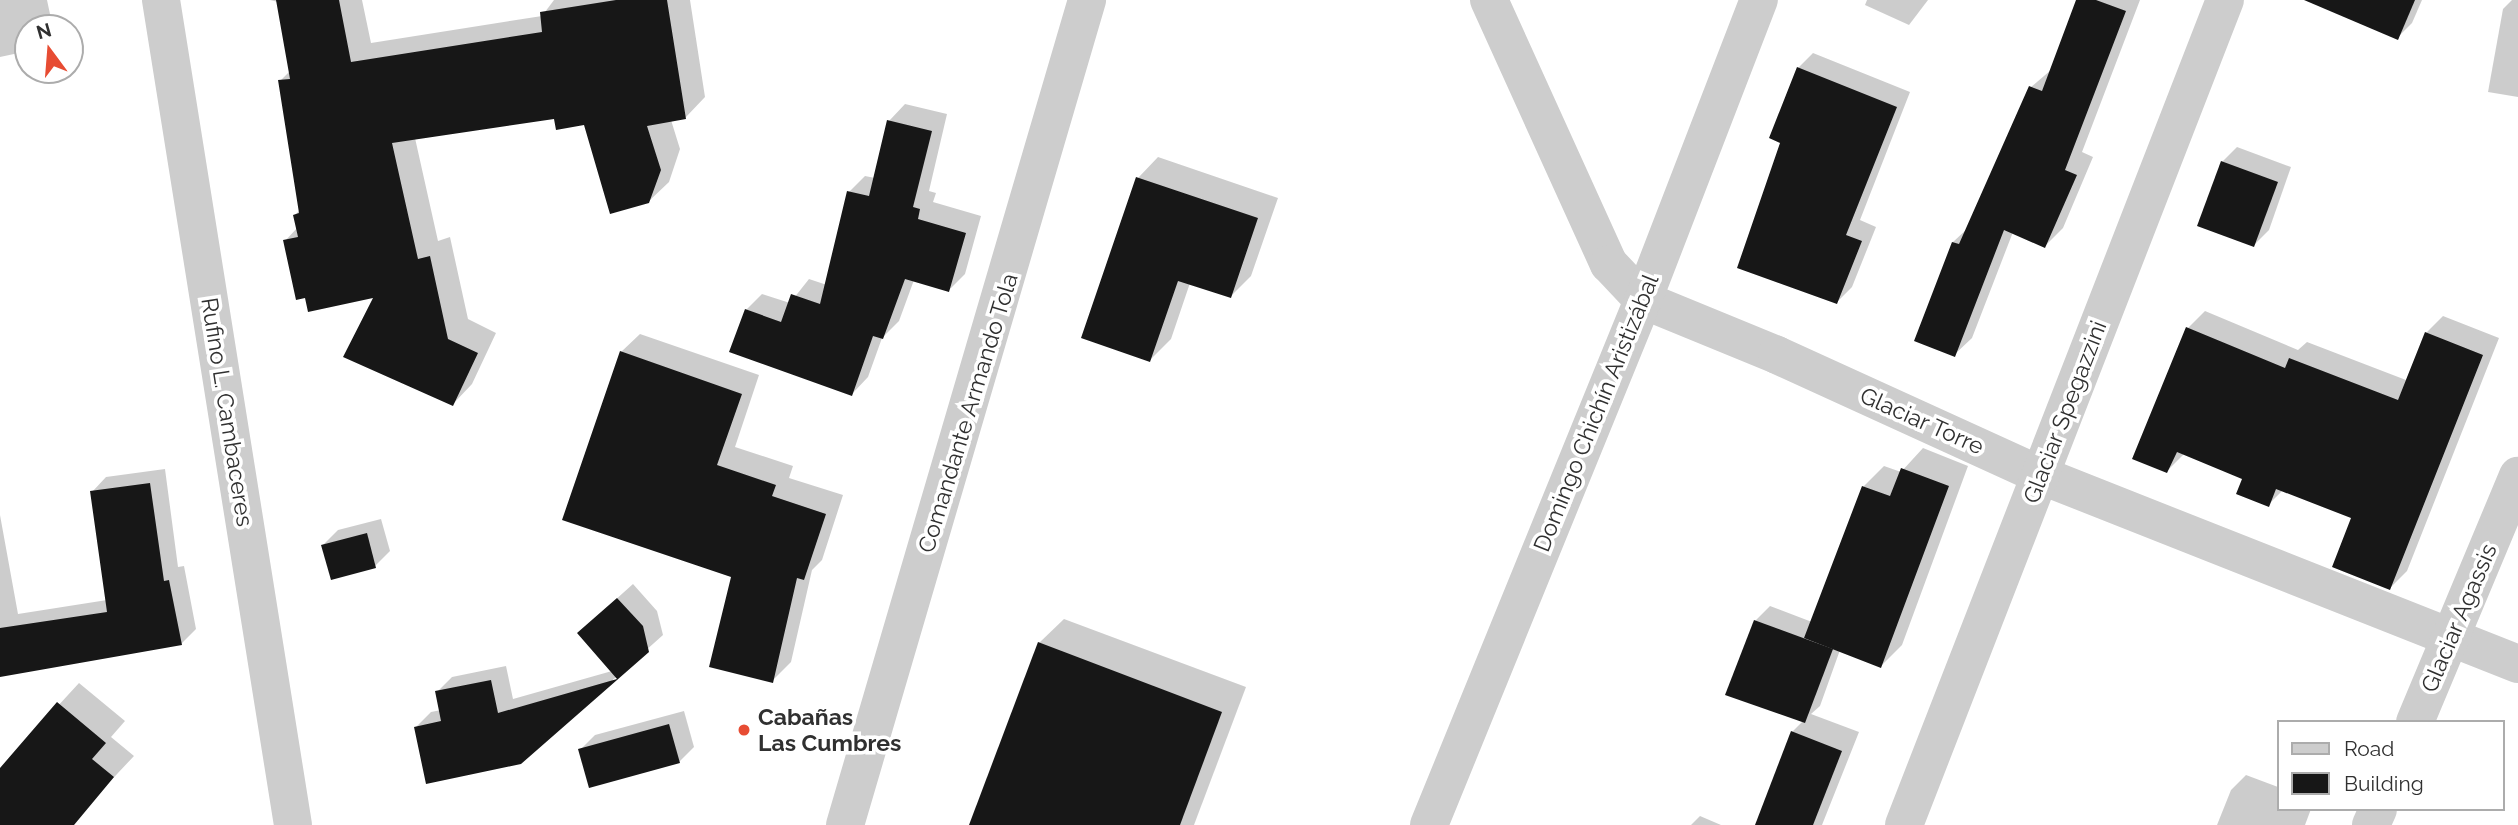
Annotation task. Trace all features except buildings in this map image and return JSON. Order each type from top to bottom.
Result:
[{"type":"street","name":"Rufino L. Cambaceres","points":[[161,0],[293,825]]},
{"type":"street","name":"Comandante Armando Tola","points":[[845,825],[1087,0]]},
{"type":"street","name":"Glaciar Torre","points":[[1489,0],[1609,264],[1643,300],[1777,355],[2040,475],[2451,640],[2518,664]]},
{"type":"street","name":"Domingo Chichín Aristizábal","points":[[1429,825],[1643,300],[1759,0]]},
{"type":"street","name":"Glaciar Spegazzini","points":[[1904,825],[2225,0]]},
{"type":"street","name":"Glaciar Agassis","points":[[2416,720],[2518,476]]},
{"type":"place","name":"Cabañas Las Cumbres","points":[[744,730]]}]
